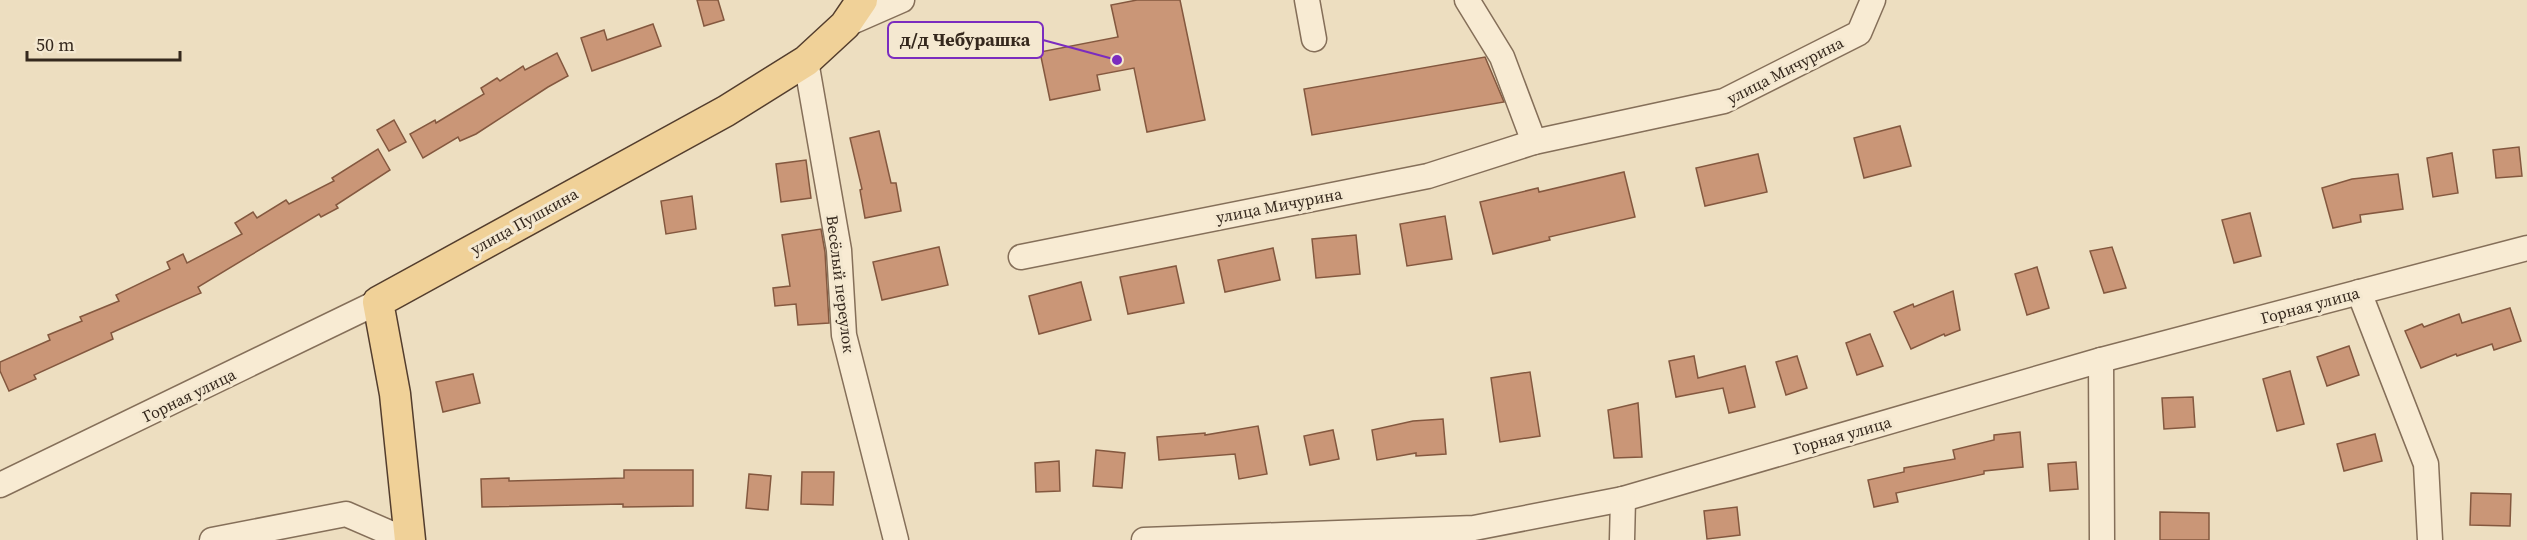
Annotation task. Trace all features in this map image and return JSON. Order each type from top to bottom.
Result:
[{"type":"main road","name":"улица Пушкина","points":[[378,302],[726,111],[806,61],[845,25],[862,0]]},
{"type":"main road","points":[[378,302],[395,394],[408,540]]},
{"type":"street","points":[[845,25],[902,0]]},
{"type":"street","points":[[1307,0],[1314,39]]},
{"type":"street","points":[[1467,0],[1502,57],[1534,142]]},
{"type":"street","name":"улица Мичурина","points":[[1021,256],[1428,176],[1534,142],[1724,101],[1859,33],[1873,0]]},
{"type":"street","name":"Весёлый переулок","points":[[806,61],[839,250],[844,335],[896,540]]},
{"type":"street","name":"Горная улица","points":[[1144,540],[1474,528],[1623,499],[2101,360],[2527,248]]},
{"type":"street","points":[[2359,292],[2426,464],[2430,540]]},
{"type":"street","name":"Горная улица","points":[[0,485],[378,302]]},
{"type":"street","points":[[2101,360],[2102,540]]},
{"type":"street","points":[[1622,540],[1623,499]]},
{"type":"street","points":[[212,540],[346,514],[408,540]]},
{"type":"building","points":[[697,0],[718,0],[724,20],[704,26]]},
{"type":"building","points":[[1137,0],[1180,0],[1205,120],[1147,132],[1134,68],[1097,75],[1100,90],[1050,100],[1040,52],[1118,37],[1111,5]]},
{"type":"building","points":[[653,24],[661,46],[592,71],[581,38],[604,30],[607,40]]},
{"type":"building","points":[[557,53],[568,76],[476,134],[460,141],[458,137],[423,158],[410,134],[435,120],[436,123],[484,94],[481,88],[497,78],[500,81],[523,66],[525,70]]},
{"type":"building","points":[[1485,57],[1504,102],[1312,135],[1304,89]]},
{"type":"building","points":[[394,120],[406,142],[389,151],[377,130]]},
{"type":"building","points":[[1900,126],[1911,166],[1864,178],[1854,138]]},
{"type":"building","points":[[879,131],[891,183],[896,183],[901,211],[865,218],[860,190],[862,189],[850,138]]},
{"type":"building","points":[[2519,147],[2522,176],[2496,178],[2493,150]]},
{"type":"building","points":[[378,149],[390,170],[336,205],[338,208],[321,217],[319,214],[198,287],[201,293],[111,333],[113,339],[34,375],[36,379],[9,391],[0,371],[0,362],[50,340],[48,335],[82,321],[80,317],[119,301],[116,295],[170,269],[167,262],[183,254],[187,263],[242,234],[235,223],[253,212],[257,218],[286,200],[289,204],[334,181],[332,178]]},
{"type":"building","points":[[2452,153],[2458,193],[2433,197],[2427,158]]},
{"type":"building","points":[[1758,154],[1767,192],[1705,206],[1696,168]]},
{"type":"building","points":[[806,160],[811,198],[781,202],[776,164]]},
{"type":"building","points":[[1624,172],[1635,217],[1549,237],[1550,240],[1493,254],[1480,202],[1538,188],[1539,192]]},
{"type":"building","points":[[2398,174],[2403,209],[2360,215],[2361,222],[2333,228],[2322,188],[2352,179]]},
{"type":"building","points":[[692,196],[696,229],[666,234],[661,201]]},
{"type":"building","points":[[2250,213],[2261,256],[2234,263],[2222,220]]},
{"type":"building","points":[[1445,216],[1452,259],[1407,266],[1400,224]]},
{"type":"building","points":[[821,229],[825,252],[829,323],[798,325],[796,304],[775,306],[773,288],[790,286],[782,235]]},
{"type":"building","points":[[1356,235],[1360,274],[1316,278],[1312,239]]},
{"type":"building","points":[[939,247],[948,285],[882,300],[873,262]]},
{"type":"building","points":[[2112,247],[2126,288],[2104,293],[2090,251]]},
{"type":"building","points":[[1273,248],[1280,280],[1225,292],[1218,260]]},
{"type":"building","points":[[1176,266],[1184,303],[1128,314],[1120,277]]},
{"type":"building","points":[[2037,267],[2049,308],[2027,315],[2015,274]]},
{"type":"building","points":[[1081,282],[1091,320],[1039,334],[1029,296]]},
{"type":"building","points":[[1953,291],[1960,330],[1945,336],[1944,334],[1911,349],[1894,312],[1913,304],[1914,307]]},
{"type":"building","points":[[2510,308],[2521,341],[2494,350],[2492,344],[2457,356],[2456,354],[2421,368],[2405,331],[2422,324],[2424,327],[2459,314],[2462,323]]},
{"type":"building","points":[[1870,334],[1883,366],[1857,375],[1846,343]]},
{"type":"building","points":[[2349,346],[2359,375],[2327,386],[2317,357]]},
{"type":"building","points":[[1694,356],[1698,378],[1745,366],[1755,407],[1729,413],[1723,388],[1676,397],[1669,361]]},
{"type":"building","points":[[1797,356],[1807,388],[1786,395],[1776,362]]},
{"type":"building","points":[[2290,371],[2304,424],[2277,431],[2263,379]]},
{"type":"building","points":[[1530,372],[1540,436],[1500,442],[1491,378]]},
{"type":"building","points":[[473,374],[480,403],[443,412],[436,382]]},
{"type":"building","points":[[2193,397],[2195,427],[2164,429],[2162,398]]},
{"type":"building","points":[[1638,403],[1642,457],[1614,458],[1608,410]]},
{"type":"building","points":[[1443,419],[1446,454],[1416,456],[1416,453],[1377,460],[1372,430],[1413,421]]},
{"type":"building","points":[[1258,426],[1267,474],[1239,479],[1235,454],[1159,460],[1157,437],[1205,433],[1205,435]]},
{"type":"building","points":[[1333,430],[1339,459],[1310,465],[1304,436]]},
{"type":"building","points":[[2020,432],[2023,467],[1984,471],[1984,474],[1896,493],[1898,502],[1874,507],[1868,480],[1904,472],[1904,468],[1955,459],[1953,450],[1994,440],[1994,435]]},
{"type":"building","points":[[2375,434],[2382,461],[2344,471],[2337,444]]},
{"type":"building","points":[[1096,450],[1125,453],[1122,488],[1093,486]]},
{"type":"building","points":[[1059,461],[1060,491],[1036,492],[1035,463]]},
{"type":"building","points":[[2076,462],[2078,489],[2050,491],[2048,464]]},
{"type":"building","points":[[624,470],[693,470],[693,506],[623,507],[623,504],[482,507],[481,479],[509,478],[509,481],[624,478]]},
{"type":"building","points":[[802,472],[834,472],[833,505],[801,504]]},
{"type":"building","points":[[749,474],[771,476],[768,510],[746,508]]},
{"type":"building","points":[[2471,493],[2511,494],[2510,526],[2470,525]]},
{"type":"building","points":[[1737,507],[1740,535],[1707,539],[1704,511]]},
{"type":"building","points":[[2160,512],[2209,513],[2209,540],[2160,540]]},
{"type":"place","name":"д/д Чебурашка","points":[[1117,60]]}]
